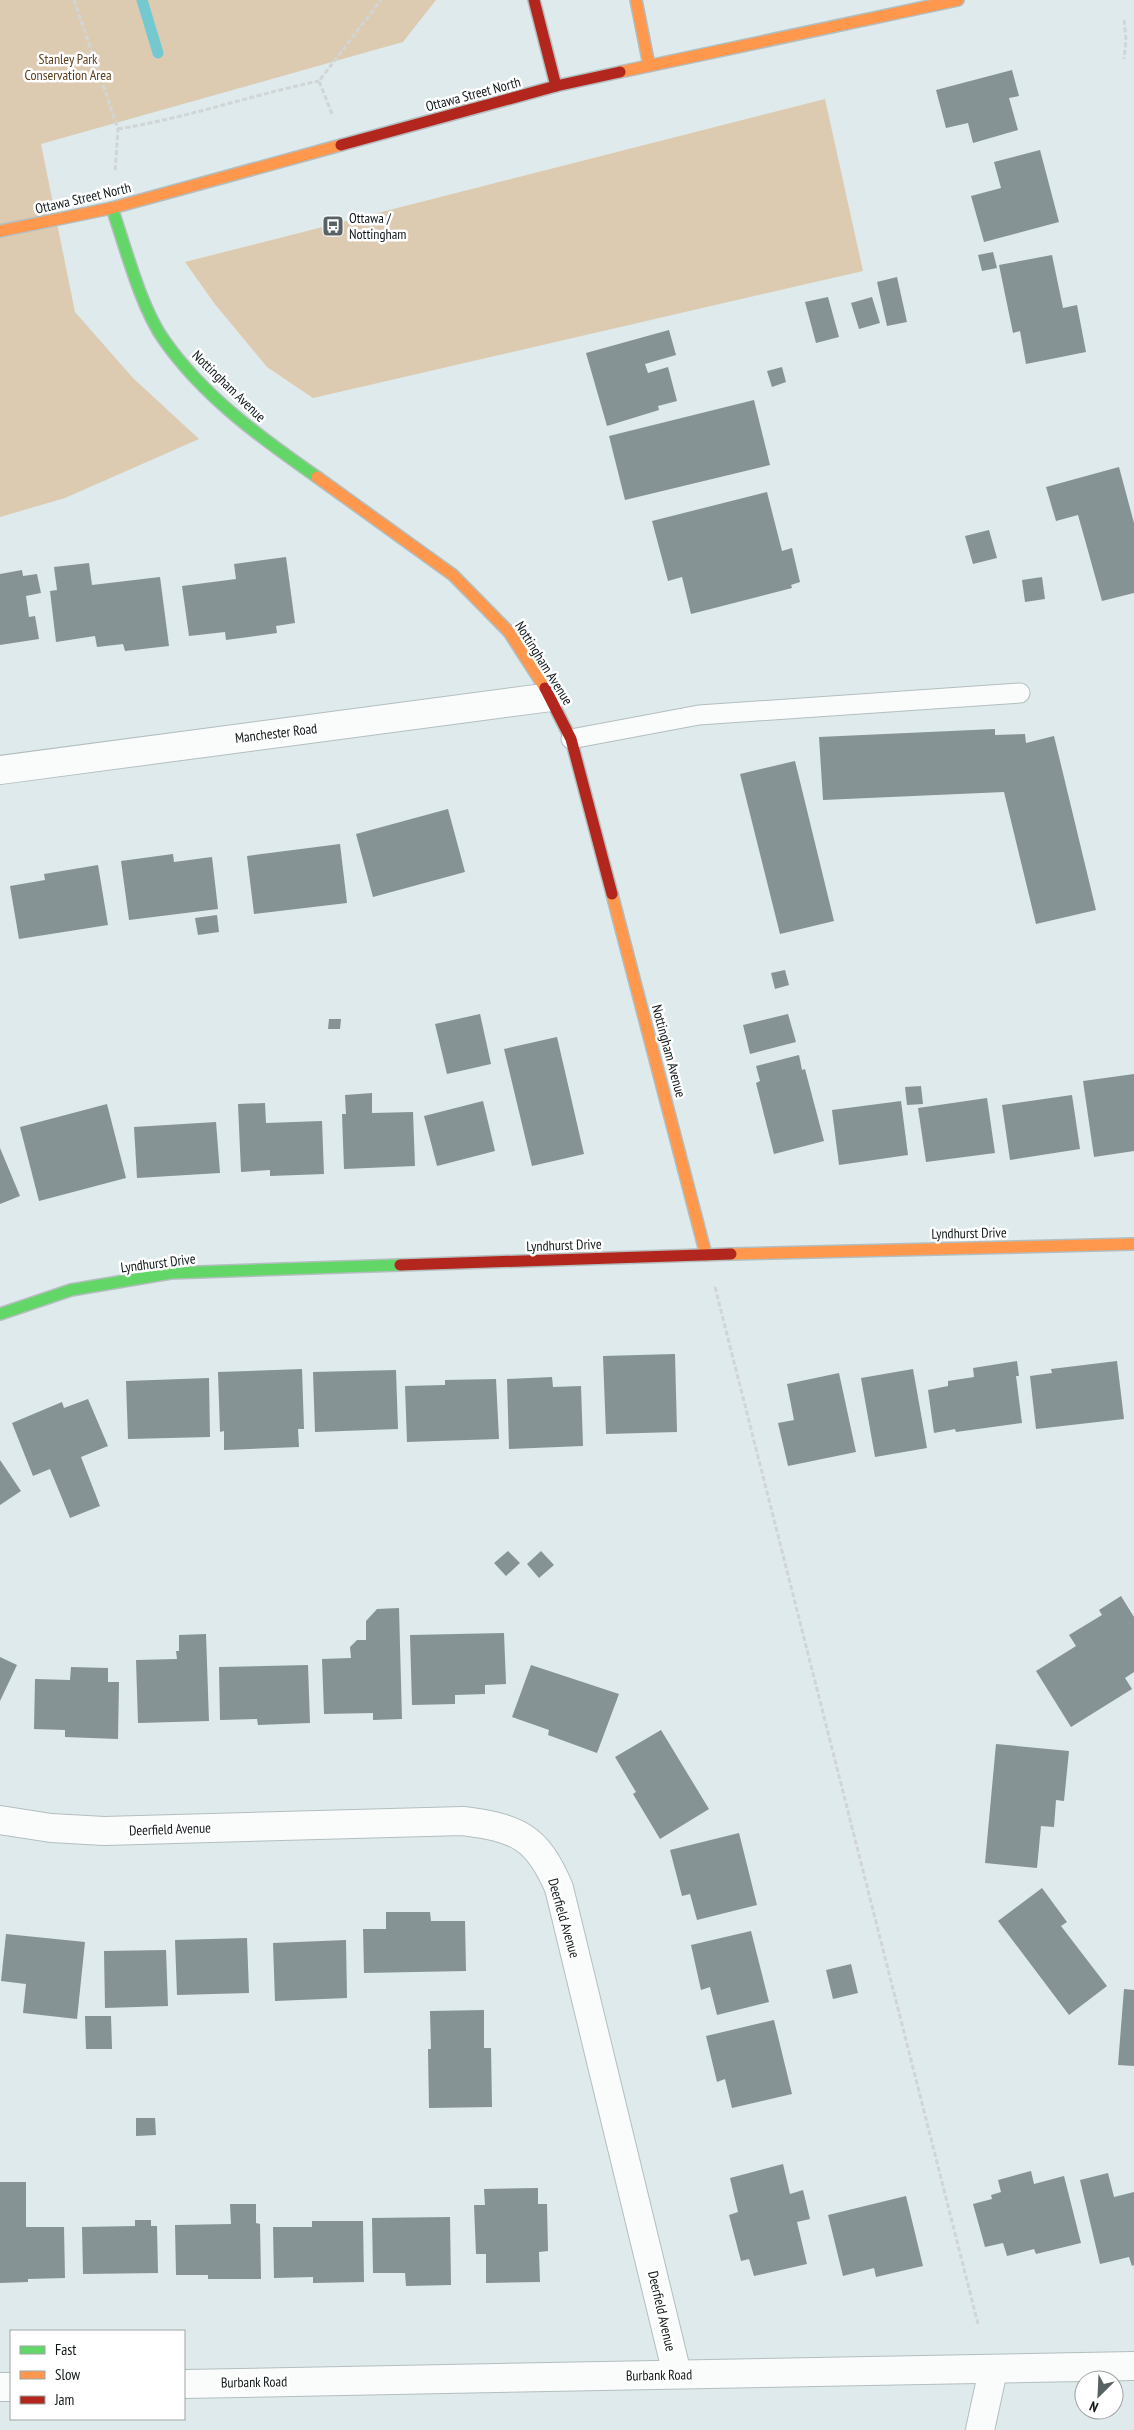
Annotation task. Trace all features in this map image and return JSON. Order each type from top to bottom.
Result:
[{"type":"main road","points":[[534,0],[556,86]]},
{"type":"main road","points":[[636,0],[649,66]]},
{"type":"main road","name":"Ottawa Street North","points":[[0,231],[112,208],[556,86],[958,0]]},
{"type":"main road","name":"Nottingham Avenue","points":[[112,208],[147,307],[163,339],[195,376],[248,428],[453,575],[509,632],[551,697],[571,739],[706,1255]]},
{"type":"main road","name":"Lyndhurst Drive","points":[[0,1314],[71,1290],[171,1274],[706,1255],[1134,1244]]},
{"type":"street","name":"Manchester Road","points":[[0,770],[551,697]]},
{"type":"street","name":"Deerfield Avenue","points":[[0,1820],[51,1828],[104,1830],[463,1821],[509,1829],[524,1837],[536,1848],[543,1858],[559,1888],[676,2374]]},
{"type":"street","name":"Burbank Road","points":[[185,2384],[1134,2366]]},
{"type":"street","points":[[980,2430],[992,2370]]},
{"type":"lane","points":[[571,739],[700,715],[1020,693]]},
{"type":"path","points":[[74,0],[118,129],[112,208]]},
{"type":"path","points":[[118,129],[154,123],[275,90],[319,81],[381,0]]},
{"type":"path","points":[[1124,20],[1126,40],[1124,59]]},
{"type":"path","points":[[319,81],[343,145]]},
{"type":"path","points":[[706,1255],[722,1310],[978,2324]]},
{"type":"green space","name":"Stanley Park Conservation Area","points":[[0,0],[436,0],[403,42],[41,144],[75,312],[133,378],[199,439],[65,498],[0,517]]},
{"type":"green space","points":[[825,99],[863,271],[313,398],[267,367],[214,303],[185,262]]},
{"type":"building","points":[[1012,70],[1019,96],[1009,98],[1018,130],[973,143],[968,123],[946,128],[936,90]]},
{"type":"building","points":[[1040,150],[1059,222],[984,242],[971,196],[1001,188],[994,162]]},
{"type":"building","points":[[993,252],[997,268],[982,271],[978,255]]},
{"type":"building","points":[[1052,255],[1063,308],[1077,305],[1086,352],[1026,364],[1020,331],[1013,333],[999,265]]},
{"type":"building","points":[[897,277],[907,322],[887,326],[877,282]]},
{"type":"building","points":[[828,297],[839,337],[816,343],[805,302]]},
{"type":"building","points":[[872,297],[880,323],[859,329],[851,303]]},
{"type":"building","points":[[669,330],[676,355],[645,364],[648,373],[668,367],[677,401],[658,406],[659,410],[607,426],[586,353]]},
{"type":"building","points":[[782,367],[786,382],[772,387],[767,371]]},
{"type":"building","points":[[754,400],[770,465],[625,500],[609,436]]},
{"type":"building","points":[[1119,467],[1134,523],[1134,593],[1102,601],[1078,515],[1056,521],[1046,487]]},
{"type":"building","points":[[767,492],[782,551],[792,548],[800,582],[791,585],[792,588],[691,614],[682,577],[668,581],[652,521]]},
{"type":"building","points":[[989,530],[997,558],[973,564],[965,536]]},
{"type":"building","points":[[286,557],[295,623],[276,626],[277,633],[226,640],[225,632],[189,636],[182,586],[236,579],[234,564]]},
{"type":"building","points":[[89,563],[92,585],[160,577],[169,646],[125,651],[123,644],[97,647],[95,636],[56,642],[50,591],[57,590],[54,567]]},
{"type":"building","points":[[22,570],[23,576],[37,574],[41,593],[26,596],[29,617],[35,616],[39,639],[0,645],[0,574]]},
{"type":"building","points":[[1042,577],[1045,599],[1025,602],[1022,580]]},
{"type":"building","points":[[995,729],[995,735],[1025,734],[1026,743],[1054,736],[1096,910],[1036,924],[1004,792],[823,800],[819,737]]},
{"type":"building","points":[[795,761],[834,921],[780,934],[740,774]]},
{"type":"building","points":[[448,809],[465,872],[373,897],[356,834]]},
{"type":"building","points":[[340,844],[347,903],[254,914],[247,856]]},
{"type":"building","points":[[173,854],[174,862],[212,857],[218,909],[129,920],[121,861]]},
{"type":"building","points":[[98,865],[108,925],[19,939],[10,886],[45,880],[44,874]]},
{"type":"building","points":[[217,915],[219,932],[198,935],[195,918]]},
{"type":"building","points":[[785,970],[789,985],[775,989],[771,973]]},
{"type":"building","points":[[480,1014],[491,1064],[447,1074],[435,1024]]},
{"type":"building","points":[[788,1014],[796,1042],[750,1054],[743,1025]]},
{"type":"building","points":[[329,1019],[341,1019],[340,1029],[328,1029]]},
{"type":"building","points":[[557,1037],[584,1154],[532,1166],[504,1049]]},
{"type":"building","points":[[799,1055],[802,1070],[805,1069],[824,1141],[774,1154],[756,1083],[760,1081],[756,1066]]},
{"type":"building","points":[[1134,1074],[1134,1151],[1094,1157],[1083,1081]]},
{"type":"building","points":[[921,1086],[923,1104],[907,1105],[905,1087]]},
{"type":"building","points":[[372,1093],[372,1113],[413,1112],[415,1166],[344,1169],[342,1114],[346,1114],[345,1095]]},
{"type":"building","points":[[1072,1095],[1080,1149],[1010,1160],[1002,1105]]},
{"type":"building","points":[[987,1098],[995,1153],[926,1162],[918,1108]]},
{"type":"building","points":[[483,1101],[495,1151],[437,1166],[424,1116]]},
{"type":"building","points":[[901,1101],[908,1155],[839,1165],[832,1110]]},
{"type":"building","points":[[265,1103],[266,1123],[322,1121],[324,1174],[270,1176],[270,1170],[241,1172],[238,1104]]},
{"type":"building","points":[[107,1104],[126,1178],[39,1201],[20,1127]]},
{"type":"building","points":[[216,1122],[220,1173],[137,1178],[134,1127]]},
{"type":"building","points":[[0,1148],[20,1196],[0,1204]]},
{"type":"building","points":[[675,1354],[677,1432],[606,1434],[603,1356]]},
{"type":"building","points":[[1017,1361],[1019,1376],[1016,1376],[1022,1423],[956,1432],[955,1429],[934,1433],[928,1390],[948,1386],[948,1381],[974,1377],[973,1368]]},
{"type":"building","points":[[1117,1361],[1124,1419],[1036,1429],[1030,1376],[1052,1373],[1051,1369]]},
{"type":"building","points":[[302,1369],[304,1429],[298,1429],[299,1447],[224,1450],[224,1431],[220,1432],[218,1372]]},
{"type":"building","points":[[913,1369],[927,1448],[875,1457],[861,1378]]},
{"type":"building","points":[[396,1370],[398,1429],[315,1432],[313,1372]]},
{"type":"building","points":[[839,1373],[856,1452],[788,1466],[778,1423],[794,1420],[787,1384]]},
{"type":"building","points":[[552,1377],[553,1387],[581,1386],[583,1446],[509,1449],[507,1379]]},
{"type":"building","points":[[209,1378],[210,1437],[128,1439],[126,1381]]},
{"type":"building","points":[[496,1379],[499,1439],[407,1442],[405,1386],[445,1385],[445,1380]]},
{"type":"building","points":[[88,1399],[108,1446],[81,1457],[100,1506],[70,1518],[50,1469],[33,1476],[12,1423],[62,1402],[64,1408]]},
{"type":"building","points":[[0,1460],[21,1491],[0,1505]]},
{"type":"building","points":[[508,1551],[520,1563],[506,1576],[494,1563]]},
{"type":"building","points":[[541,1551],[554,1565],[539,1578],[527,1564]]},
{"type":"building","points":[[1121,1596],[1134,1617],[1134,1672],[1125,1678],[1132,1689],[1071,1727],[1036,1671],[1076,1646],[1069,1635],[1102,1615],[1099,1610]]},
{"type":"building","points":[[399,1608],[402,1719],[373,1720],[373,1713],[324,1714],[322,1659],[351,1658],[350,1647],[357,1640],[366,1640],[366,1621],[377,1609]]},
{"type":"building","points":[[504,1633],[506,1684],[485,1685],[485,1694],[455,1695],[455,1704],[412,1705],[410,1635]]},
{"type":"building","points":[[206,1634],[209,1721],[138,1723],[136,1660],[177,1659],[176,1651],[179,1651],[179,1635]]},
{"type":"building","points":[[0,1657],[17,1665],[0,1701]]},
{"type":"building","points":[[308,1665],[310,1723],[258,1725],[257,1719],[220,1720],[219,1667]]},
{"type":"building","points":[[531,1665],[619,1694],[597,1753],[548,1735],[549,1730],[512,1717]]},
{"type":"building","points":[[71,1667],[108,1668],[108,1682],[119,1682],[118,1739],[65,1737],[65,1730],[34,1729],[35,1679],[70,1680]]},
{"type":"building","points":[[661,1730],[709,1809],[660,1839],[633,1794],[636,1792],[615,1757]]},
{"type":"building","points":[[996,1744],[1069,1751],[1064,1801],[1056,1800],[1054,1827],[1041,1826],[1037,1868],[985,1863]]},
{"type":"building","points":[[739,1833],[757,1905],[697,1920],[690,1894],[682,1896],[670,1850]]},
{"type":"building","points":[[1042,1888],[1067,1922],[1061,1926],[1107,1986],[1069,2015],[998,1921]]},
{"type":"building","points":[[386,1912],[430,1912],[431,1921],[465,1921],[466,1971],[364,1973],[363,1929],[386,1929]]},
{"type":"building","points":[[751,1931],[769,2002],[717,2015],[710,1987],[701,1990],[691,1945]]},
{"type":"building","points":[[6,1934],[85,1942],[77,2019],[23,2013],[26,1984],[1,1981]]},
{"type":"building","points":[[247,1938],[249,1993],[177,1995],[175,1940]]},
{"type":"building","points":[[346,1940],[347,1998],[275,2001],[273,1943]]},
{"type":"building","points":[[166,1950],[168,2006],[105,2008],[104,1951]]},
{"type":"building","points":[[851,1964],[858,1993],[833,1999],[826,1970]]},
{"type":"building","points":[[1124,1989],[1134,1990],[1134,2066],[1118,2065]]},
{"type":"building","points":[[484,2010],[484,2048],[491,2048],[492,2107],[429,2108],[428,2049],[431,2049],[430,2011]]},
{"type":"building","points":[[85,2016],[111,2016],[112,2049],[86,2049]]},
{"type":"building","points":[[774,2020],[792,2094],[732,2108],[725,2079],[717,2082],[706,2036]]},
{"type":"building","points":[[136,2118],[155,2118],[156,2135],[136,2136]]},
{"type":"building","points":[[783,2164],[790,2194],[803,2190],[810,2219],[797,2222],[807,2264],[754,2276],[749,2259],[741,2261],[729,2215],[738,2212],[730,2178]]},
{"type":"building","points":[[1031,2171],[1034,2184],[1064,2176],[1081,2243],[1036,2254],[1034,2249],[1007,2256],[1003,2243],[985,2247],[973,2204],[992,2199],[991,2195],[1001,2192],[998,2180]]},
{"type":"building","points":[[1108,2173],[1114,2197],[1134,2192],[1134,2265],[1132,2266],[1129,2257],[1100,2264],[1080,2180]]},
{"type":"building","points":[[0,2182],[26,2182],[26,2227],[64,2227],[65,2278],[28,2279],[28,2282],[0,2283]]},
{"type":"building","points":[[538,2188],[538,2204],[547,2204],[548,2251],[539,2252],[540,2282],[486,2283],[486,2254],[476,2254],[474,2205],[485,2205],[484,2189]]},
{"type":"building","points":[[906,2196],[923,2266],[876,2277],[874,2268],[843,2276],[828,2215]]},
{"type":"building","points":[[230,2204],[256,2204],[256,2223],[260,2224],[261,2279],[208,2279],[208,2275],[176,2275],[175,2225],[231,2224]]},
{"type":"building","points":[[450,2217],[451,2285],[406,2286],[405,2273],[373,2273],[372,2218]]},
{"type":"building","points":[[135,2220],[151,2220],[151,2226],[157,2226],[158,2273],[83,2274],[82,2227],[135,2226]]},
{"type":"building","points":[[312,2221],[363,2221],[364,2282],[313,2283],[313,2277],[274,2278],[273,2227],[312,2227]]},
{"type":"waterway","points":[[142,0],[158,53]]},
{"type":"traffic: fast","points":[[112,208],[134,276],[148,311],[164,340],[179,360],[196,380],[234,415],[317,477]]},
{"type":"traffic: fast","points":[[0,1314],[71,1290],[171,1273],[400,1265]]},
{"type":"traffic: slow","points":[[636,0],[649,65]]},
{"type":"traffic: slow","points":[[620,72],[958,0]]},
{"type":"traffic: slow","points":[[0,231],[112,208],[341,145]]},
{"type":"traffic: slow","points":[[317,477],[453,575],[509,632],[545,688]]},
{"type":"traffic: slow","points":[[612,894],[706,1255]]},
{"type":"traffic: slow","points":[[731,1254],[1134,1244]]},
{"type":"traffic: jam","points":[[534,0],[556,86]]},
{"type":"traffic: jam","points":[[341,145],[556,86],[620,72]]},
{"type":"traffic: jam","points":[[545,688],[571,739],[612,894]]},
{"type":"traffic: jam","points":[[400,1265],[731,1254]]},
{"type":"place","name":"Ottawa / Nottingham","points":[[333,226]]}]
